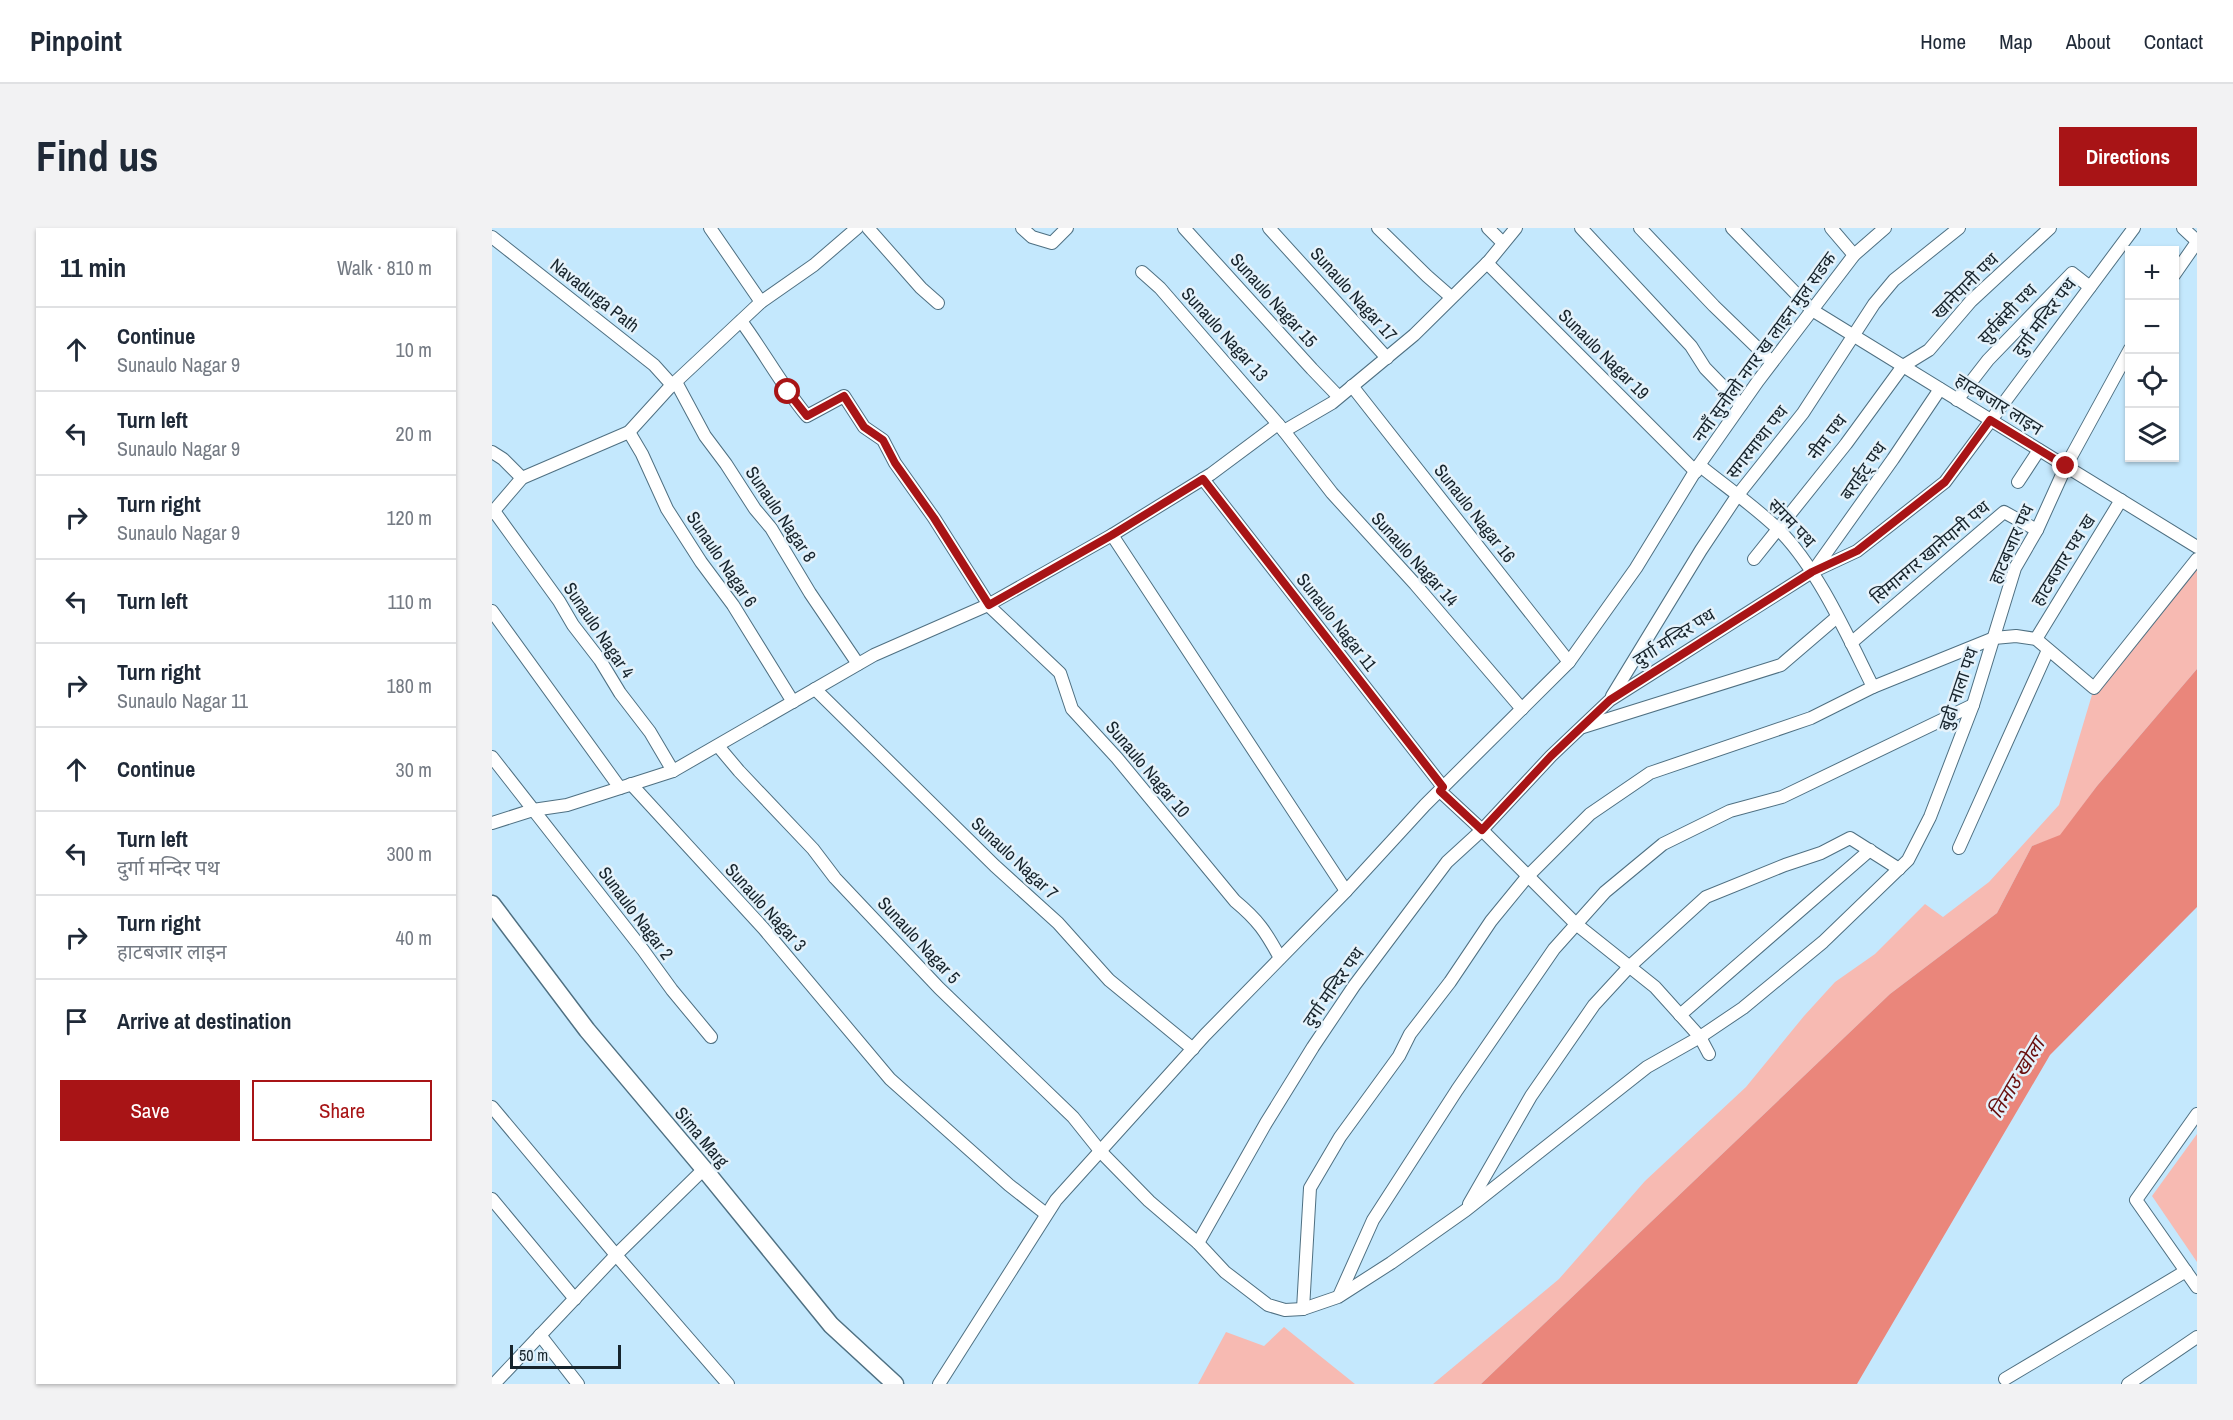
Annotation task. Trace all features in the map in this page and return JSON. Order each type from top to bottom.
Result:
[{"type":"street","points":[[710,228],[761,302]]},
{"type":"street","points":[[493,512],[522,478],[629,432],[674,384],[761,302],[814,265],[857,228]]},
{"type":"street","points":[[868,228],[921,288],[938,303]]},
{"type":"street","points":[[1022,228],[1032,237],[1052,243],[1067,228]]},
{"type":"street","name":"Sunaulo Nagar 15","points":[[1184,228],[1338,396]]},
{"type":"street","name":"Sunaulo Nagar 17","points":[[1269,228],[1387,358]]},
{"type":"street","points":[[1378,228],[1426,276],[1451,297]]},
{"type":"street","points":[[1488,228],[1503,243]]},
{"type":"street","points":[[492,823],[533,810],[567,805],[673,771],[874,655],[988,605],[1112,535],[1203,479],[1281,427],[1332,403],[1414,335],[1487,262],[1516,228]]},
{"type":"street","points":[[1581,228],[1691,346],[1705,368],[1742,405]]},
{"type":"street","points":[[1640,228],[1772,362]]},
{"type":"street","name":"हाटबजार लाइन","points":[[1732,228],[1812,310],[2197,547]]},
{"type":"street","points":[[1831,228],[1854,255]]},
{"type":"street","name":"नयाँ सुनौलो नगर ख लाइन मुल सडक","points":[[939,1384],[1046,1214],[1193,1049],[1441,789],[1569,662],[1636,568],[1698,468],[1772,362],[1854,255],[1885,228]]},
{"type":"street","name":"सगरमाथा पथ","points":[[1610,700],[1701,550],[1737,496],[1803,413],[1874,304],[1894,280],[1959,228]]},
{"type":"street","name":"खानेपानी पथ","points":[[1903,366],[1929,350],[1971,301],[2050,228]]},
{"type":"street","name":"दुर्गा मन्दिर पथ","points":[[1198,1243],[1266,1123],[1354,986],[1447,862],[1482,830],[1551,756],[1610,700],[1812,572],[1857,551],[1945,482],[2134,228]]},
{"type":"street","points":[[2179,268],[2197,242],[2182,228]]},
{"type":"street","name":"Navadurga Path","points":[[492,237],[654,365],[674,384]]},
{"type":"street","name":"Sunaulo Nagar 19","points":[[1487,262],[1698,468]]},
{"type":"street","name":"Sunaulo Nagar 13","points":[[1142,272],[1160,288],[1281,427]]},
{"type":"street","name":"सुर्यबंसी पथ","points":[[1957,399],[1988,360],[2072,273],[2090,287]]},
{"type":"street","name":"Sunaulo Nagar 10","points":[[741,321],[788,392],[807,416],[844,396],[864,427],[883,440],[895,463],[934,518],[988,605],[1060,673],[1072,709],[1118,758],[1235,901],[1255,917],[1280,958]]},
{"type":"street","name":"हाटबजार पथ","points":[[1994,638],[2015,568],[2037,530],[2066,466],[2127,354]]},
{"type":"street","name":"नीम पथ","points":[[1754,559],[1846,444],[1903,366]]},
{"type":"street","name":"Sunaulo Nagar 8","points":[[674,384],[705,436],[755,509],[771,528],[810,593],[858,664]]},
{"type":"street","name":"Sunaulo Nagar 16","points":[[1352,386],[1569,662]]},
{"type":"street","name":"बराईट् पथ","points":[[1812,572],[1940,389]]},
{"type":"street","name":"Sunaulo Nagar 14","points":[[1281,427],[1332,493],[1415,584],[1522,709]]},
{"type":"street","name":"Sunaulo Nagar 6","points":[[629,432],[667,508],[701,562],[733,605],[793,702]]},
{"type":"street","points":[[2018,482],[2039,450]]},
{"type":"street","points":[[492,453],[503,459],[522,478]]},
{"type":"street","name":"संगम पथ","points":[[1698,468],[1778,529],[1812,572],[1873,687]]},
{"type":"street","name":"Sunaulo Nagar 11","points":[[1203,479],[1441,789],[1576,924],[1655,987],[1700,1037],[1709,1054]]},
{"type":"street","name":"हाटबजार पथ ख","points":[[2036,639],[2121,500]]},
{"type":"street","name":"Sunaulo Nagar 4","points":[[493,512],[559,601],[620,693],[650,732],[673,771]]},
{"type":"street","name":"सिमानगर खानेपानी पथ","points":[[1851,643],[2004,512],[2037,530]]},
{"type":"street","points":[[1112,535],[1346,891]]},
{"type":"street","points":[[1994,638],[2016,636],[2036,639],[2094,688],[2197,559]]},
{"type":"street","name":"Sunaulo Nagar 3","points":[[492,611],[625,786],[764,929],[870,1057],[907,1095],[1008,1185],[1046,1214]]},
{"type":"street","points":[[1580,728],[1781,664],[1837,617]]},
{"type":"street","name":"बुढी नाला पथ","points":[[1994,638],[1973,705],[1930,817],[1908,860],[1899,869],[1814,950],[1743,1008],[1700,1037],[1647,1067],[1466,1210],[1391,1263],[1338,1297],[1303,1309],[1310,1188],[1340,1137],[1399,1056],[1410,1034],[1450,982],[1491,921],[1527,877],[1590,814],[1650,773],[1811,718],[1873,687],[1994,638]]},
{"type":"street","points":[[1959,848],[2048,650]]},
{"type":"street","name":"Sunaulo Nagar 7","points":[[815,689],[995,866],[1058,923],[1109,980],[1193,1049]]},
{"type":"street","points":[[1338,1297],[1373,1220],[1457,1090],[1554,948],[1605,892],[1663,844],[1730,812],[1782,797],[1973,705]]},
{"type":"street","name":"Sunaulo Nagar 5","points":[[718,746],[813,849],[835,878],[939,988],[1073,1117],[1101,1152],[1149,1201],[1198,1243],[1225,1272],[1268,1305],[1286,1310],[1303,1309]]},
{"type":"street","name":"Sunaulo Nagar 2","points":[[492,757],[711,1037]]},
{"type":"street","points":[[1466,1210],[1532,1096],[1594,1005],[1629,966],[1706,897],[1821,853],[1850,838],[1899,869]]},
{"type":"street","points":[[1680,1015],[1870,850]]},
{"type":"street","name":"Sima Marg","points":[[492,904],[586,1030],[704,1169],[831,1325],[895,1384]]},
{"type":"street","points":[[492,1107],[728,1384]]},
{"type":"street","points":[[2197,1114],[2136,1200],[2197,1287]]},
{"type":"street","points":[[493,1384],[616,1255],[704,1169]]},
{"type":"street","points":[[492,1199],[575,1299]]},
{"type":"street","points":[[2005,1379],[2186,1271]]},
{"type":"street","points":[[540,1335],[578,1384]]},
{"type":"street","points":[[2128,1384],[2197,1337]]},
{"type":"shaded area","points":[[2197,559],[2197,669],[2097,786],[2060,836],[2032,846],[1997,913],[1890,994],[1481,1384],[1433,1384],[1559,1279],[1645,1181],[1746,1087],[1835,982],[1875,954],[1925,904],[1943,917],[1989,882],[2059,805],[2094,688]]},
{"type":"shaded area","points":[[2197,1134],[2197,1262],[2152,1196]]},
{"type":"shaded area","points":[[1284,1327],[1355,1384],[1198,1384],[1226,1332],[1264,1346]]},
{"type":"water","name":"तिनाउ खोला","points":[[2197,669],[2197,907],[2050,1055],[1857,1384],[1481,1384],[1890,994],[1997,913],[2032,846],[2060,835],[2097,786]]},
{"type":"route","points":[[788,392],[807,416],[844,396],[864,427],[883,440],[895,463],[934,518],[989,605],[1112,535],[1203,479],[1443,787],[1440,791],[1482,830],[1551,756],[1610,700],[1812,572],[1857,551],[1945,482],[1990,420],[2066,466]]}]
